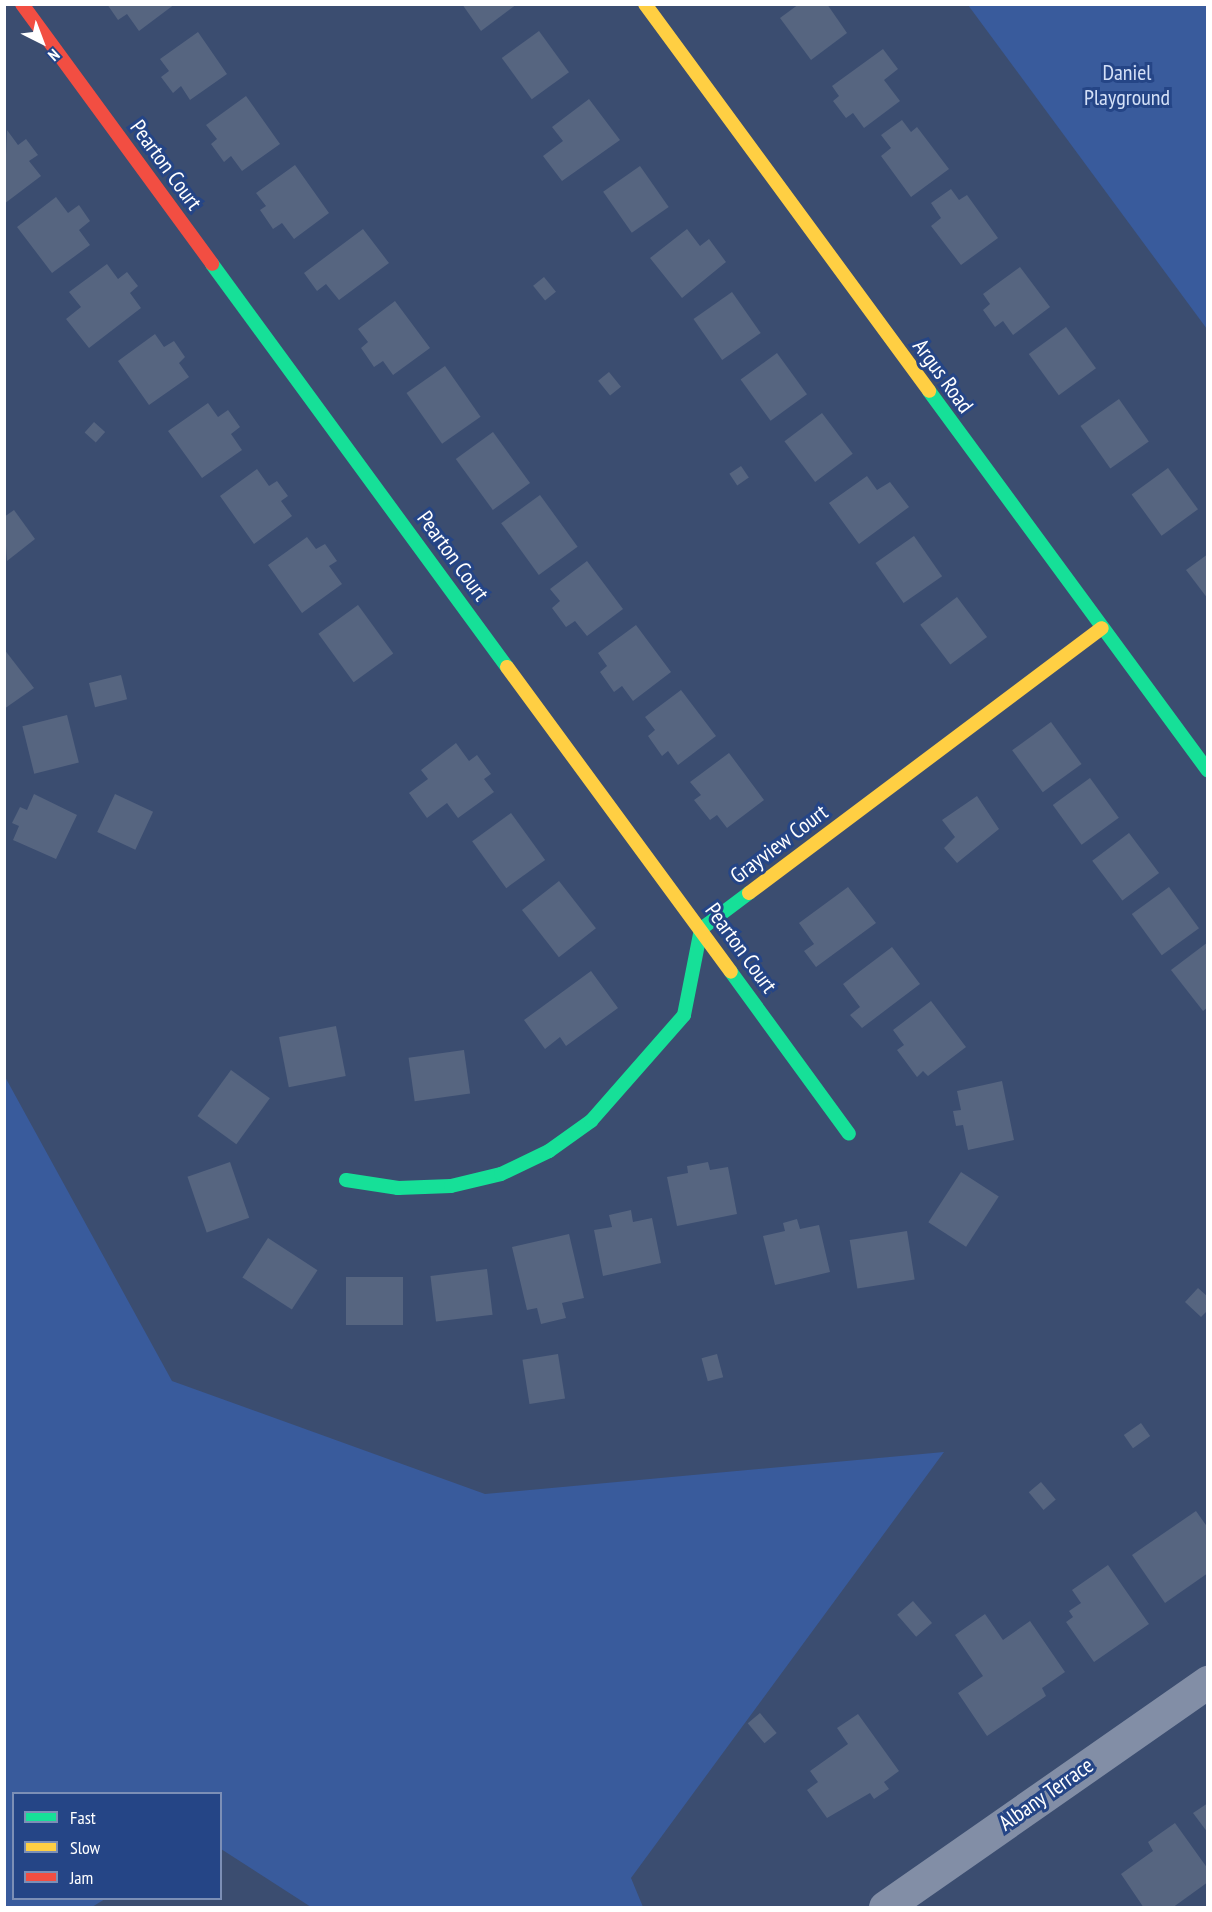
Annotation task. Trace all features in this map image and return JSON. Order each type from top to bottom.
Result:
[{"type":"street","name":"Pearton Court","points":[[22,4],[701,928],[849,1134]]},
{"type":"street","name":"Argus Road","points":[[645,4],[1208,771]]},
{"type":"street","name":"Grayview Court","points":[[701,928],[1102,628]]},
{"type":"street","points":[[346,1180],[398,1188],[451,1186],[501,1173],[549,1151],[591,1120],[684,1015],[701,928]]},
{"type":"street","name":"Albany Terrace","points":[[885,1906],[1208,1682]]},
{"type":"green space","name":"Daniel Playground","points":[[968,5],[1207,5],[1207,329]]},
{"type":"green space","points":[[4,1075],[172,1381],[485,1494],[944,1452],[631,1878],[643,1907],[311,1907],[222,1850],[222,1792],[12,1792],[12,1900],[103,1900],[92,1907],[5,1907]]},
{"type":"building","points":[[107,4],[175,4],[139,31],[127,14],[118,20]]},
{"type":"building","points":[[462,4],[517,4],[481,31]]},
{"type":"building","points":[[799,4],[827,4],[847,33],[811,60],[780,18]]},
{"type":"building","points":[[539,31],[569,72],[532,99],[502,58]]},
{"type":"building","points":[[198,32],[227,74],[190,100],[181,86],[173,93],[161,77],[169,71],[160,59]]},
{"type":"building","points":[[883,49],[898,69],[884,80],[900,101],[864,128],[853,113],[846,118],[833,101],[839,96],[832,86]]},
{"type":"building","points":[[246,96],[280,144],[242,171],[231,156],[224,162],[211,144],[217,139],[206,125]]},
{"type":"building","points":[[589,99],[620,140],[562,181],[543,156],[563,141],[552,127]]},
{"type":"building","points":[[902,120],[911,132],[917,127],[949,169],[911,197],[881,156],[891,148],[881,135]]},
{"type":"building","points":[[7,130],[18,145],[26,139],[38,155],[29,161],[41,176],[4,204]]},
{"type":"building","points":[[295,165],[329,213],[294,239],[282,223],[273,229],[260,210],[266,206],[256,193]]},
{"type":"building","points":[[640,166],[669,207],[632,233],[603,192]]},
{"type":"building","points":[[951,189],[959,200],[967,195],[998,238],[961,265],[931,226],[941,218],[931,203]]},
{"type":"building","points":[[56,197],[68,213],[79,205],[90,221],[79,230],[90,245],[52,273],[17,227]]},
{"type":"building","points":[[363,229],[389,263],[339,300],[326,284],[317,291],[304,273]]},
{"type":"building","points":[[687,229],[700,246],[709,239],[726,262],[682,298],[650,258]]},
{"type":"building","points":[[107,264],[118,279],[127,272],[138,286],[130,293],[141,308],[89,348],[66,319],[81,307],[69,292]]},
{"type":"building","points":[[1020,267],[1050,307],[1013,335],[1003,321],[995,327],[983,310],[990,304],[983,294]]},
{"type":"building","points":[[544,277],[556,292],[545,301],[533,286]]},
{"type":"building","points":[[732,292],[761,333],[722,360],[693,319]]},
{"type":"building","points":[[395,301],[430,348],[393,375],[383,361],[374,367],[361,348],[368,342],[358,329]]},
{"type":"building","points":[[1066,327],[1096,368],[1059,395],[1029,354]]},
{"type":"building","points":[[155,334],[164,347],[174,341],[185,357],[179,363],[189,377],[149,405],[118,361]]},
{"type":"building","points":[[777,353],[807,394],[771,421],[741,379]]},
{"type":"building","points":[[445,366],[481,417],[442,444],[406,393]]},
{"type":"building","points":[[609,372],[621,387],[610,396],[598,381]]},
{"type":"building","points":[[1119,399],[1149,442],[1110,469],[1080,426]]},
{"type":"building","points":[[208,403],[218,417],[228,410],[240,427],[231,434],[242,450],[202,478],[168,431]]},
{"type":"building","points":[[822,413],[853,454],[815,482],[784,441]]},
{"type":"building","points":[[94,422],[105,432],[96,442],[85,432]]},
{"type":"building","points":[[493,432],[530,483],[493,510],[456,459]]},
{"type":"building","points":[[741,466],[749,478],[737,485],[729,474]]},
{"type":"building","points":[[1168,468],[1198,509],[1162,536],[1132,494]]},
{"type":"building","points":[[257,469],[269,486],[277,481],[288,496],[281,501],[292,516],[254,544],[220,496]]},
{"type":"building","points":[[867,476],[877,490],[890,482],[909,507],[859,544],[829,503]]},
{"type":"building","points":[[540,495],[578,547],[539,575],[501,523]]},
{"type":"building","points":[[14,510],[35,539],[7,561],[4,517]]},
{"type":"building","points":[[914,536],[942,576],[904,603],[875,563]]},
{"type":"building","points":[[307,537],[316,549],[325,544],[337,561],[329,566],[342,584],[302,613],[268,565]]},
{"type":"building","points":[[1208,554],[1208,599],[1186,570]]},
{"type":"building","points":[[587,561],[623,609],[587,636],[575,621],[566,627],[552,608],[560,601],[550,589]]},
{"type":"building","points":[[957,597],[987,637],[950,665],[920,625]]},
{"type":"building","points":[[358,605],[393,654],[354,682],[318,634]]},
{"type":"building","points":[[636,625],[671,672],[633,701],[622,686],[614,692],[600,672],[607,666],[598,653]]},
{"type":"building","points":[[4,649],[34,688],[4,709]]},
{"type":"building","points":[[121,675],[127,699],[95,707],[89,683]]},
{"type":"building","points":[[681,690],[716,736],[678,765],[668,751],[662,756],[648,736],[655,730],[645,717]]},
{"type":"building","points":[[67,715],[79,763],[34,774],[22,726]]},
{"type":"building","points":[[1051,722],[1082,764],[1043,792],[1012,750]]},
{"type":"building","points":[[456,743],[469,761],[477,755],[491,774],[484,779],[494,792],[458,818],[447,803],[427,818],[409,793],[428,779],[421,770]]},
{"type":"building","points":[[729,753],[764,800],[727,828],[717,815],[710,820],[694,800],[701,795],[690,782]]},
{"type":"building","points":[[1090,778],[1119,818],[1082,845],[1053,805]]},
{"type":"building","points":[[34,794],[77,815],[56,859],[13,840],[19,826],[12,823],[20,807],[27,810]]},
{"type":"building","points":[[115,794],[153,812],[135,850],[97,832]]},
{"type":"building","points":[[977,796],[999,829],[957,863],[944,848],[955,837],[942,820]]},
{"type":"building","points":[[511,813],[545,860],[506,888],[472,841]]},
{"type":"building","points":[[1129,833],[1159,873],[1122,901],[1092,861]]},
{"type":"building","points":[[559,881],[596,928],[559,957],[522,910]]},
{"type":"building","points":[[848,887],[876,923],[816,967],[804,951],[814,944],[799,923]]},
{"type":"building","points":[[1169,887],[1199,928],[1162,955],[1132,914]]},
{"type":"building","points":[[1208,942],[1208,1007],[1203,1011],[1171,970]]},
{"type":"building","points":[[892,947],[920,984],[862,1028],[850,1015],[860,1007],[843,984]]},
{"type":"building","points":[[591,971],[618,1008],[566,1046],[560,1037],[545,1049],[524,1020]]},
{"type":"building","points":[[931,1001],[966,1047],[928,1076],[923,1071],[917,1077],[897,1050],[904,1045],[893,1030]]},
{"type":"building","points":[[336,1026],[346,1076],[289,1087],[279,1037]]},
{"type":"building","points":[[464,1050],[470,1094],[415,1101],[409,1058]]},
{"type":"building","points":[[231,1070],[270,1098],[236,1144],[197,1116]]},
{"type":"building","points":[[1002,1081],[1014,1140],[968,1150],[963,1125],[956,1126],[953,1111],[961,1110],[957,1091]]},
{"type":"building","points":[[230,1162],[249,1218],[207,1232],[187,1177]]},
{"type":"building","points":[[708,1162],[710,1170],[728,1167],[737,1214],[677,1226],[667,1177],[688,1173],[687,1166]]},
{"type":"building","points":[[961,1172],[999,1197],[966,1247],[928,1222]]},
{"type":"building","points":[[631,1210],[633,1222],[652,1218],[661,1263],[603,1276],[594,1230],[612,1227],[609,1215]]},
{"type":"building","points":[[797,1219],[800,1229],[819,1225],[830,1272],[775,1285],[763,1236],[785,1231],[783,1223]]},
{"type":"building","points":[[907,1231],[915,1279],[857,1288],[850,1240]]},
{"type":"building","points":[[569,1234],[584,1298],[562,1303],[566,1318],[541,1324],[537,1308],[527,1310],[512,1247]]},
{"type":"building","points":[[268,1238],[317,1270],[292,1310],[242,1277]]},
{"type":"building","points":[[487,1269],[493,1315],[436,1322],[430,1276]]},
{"type":"building","points":[[346,1277],[403,1277],[403,1325],[346,1325]]},
{"type":"building","points":[[1198,1288],[1208,1297],[1208,1310],[1201,1317],[1185,1302]]},
{"type":"building","points":[[558,1354],[565,1398],[529,1404],[522,1360]]},
{"type":"building","points":[[717,1354],[723,1377],[708,1381],[702,1358]]},
{"type":"building","points":[[1141,1423],[1150,1436],[1133,1448],[1124,1435]]},
{"type":"building","points":[[1041,1482],[1056,1500],[1044,1510],[1029,1492]]},
{"type":"building","points":[[1196,1511],[1208,1528],[1208,1573],[1165,1603],[1132,1555]]},
{"type":"building","points":[[1108,1565],[1149,1624],[1094,1662],[1066,1622],[1073,1617],[1069,1611],[1081,1603],[1072,1590]]},
{"type":"building","points":[[913,1601],[932,1623],[916,1637],[897,1615]]},
{"type":"building","points":[[985,1614],[1003,1640],[1030,1621],[1065,1672],[1042,1688],[1046,1696],[987,1736],[958,1693],[983,1676],[955,1635]]},
{"type":"building","points":[[760,1713],[777,1733],[764,1743],[748,1723]]},
{"type":"building","points":[[858,1714],[899,1771],[884,1782],[889,1789],[874,1799],[870,1793],[827,1818],[807,1790],[818,1782],[810,1771],[848,1744],[837,1728]]},
{"type":"building","points":[[1208,1803],[1208,1833],[1193,1813]]},
{"type":"building","points":[[1175,1823],[1208,1869],[1208,1882],[1172,1908],[1144,1908],[1121,1874],[1153,1851],[1148,1842]]},
{"type":"traffic: fast","points":[[212,264],[507,667]]},
{"type":"traffic: fast","points":[[929,391],[1208,771]]},
{"type":"traffic: fast","points":[[346,1180],[398,1188],[451,1186],[501,1174],[549,1151],[591,1121],[684,1015],[701,929],[749,893]]},
{"type":"traffic: fast","points":[[731,972],[849,1134]]},
{"type":"traffic: slow","points":[[645,4],[929,391]]},
{"type":"traffic: slow","points":[[749,893],[1102,628]]},
{"type":"traffic: slow","points":[[507,667],[731,972]]},
{"type":"traffic: jam","points":[[22,4],[212,264]]}]
